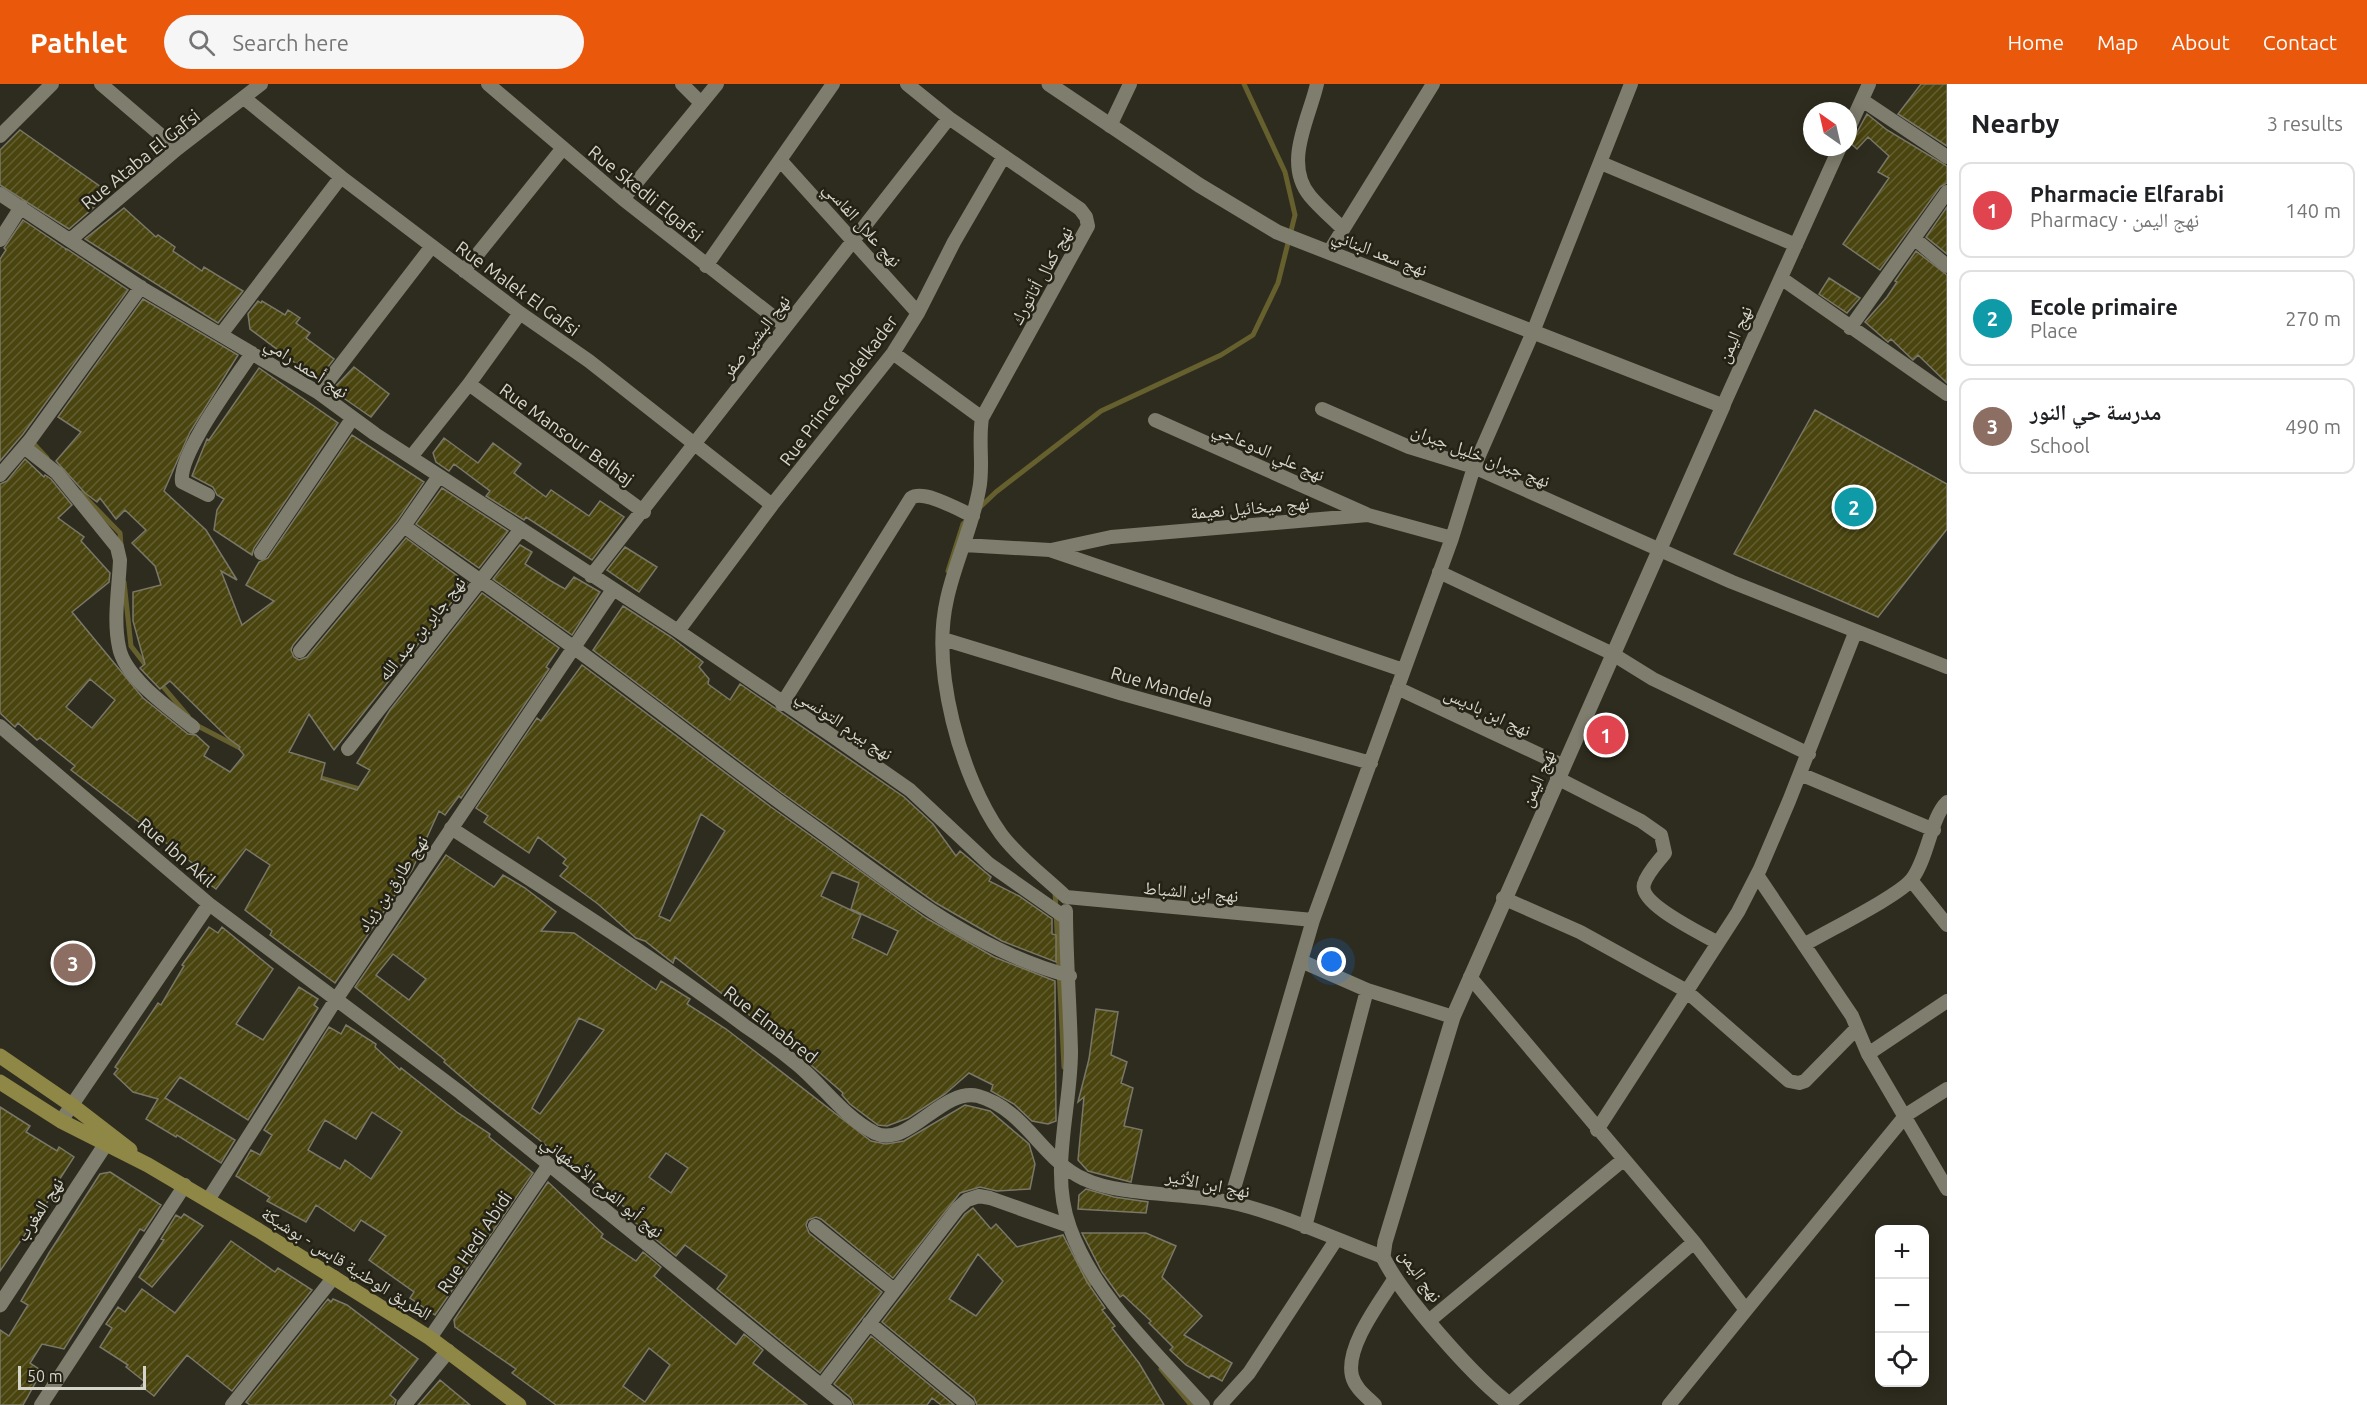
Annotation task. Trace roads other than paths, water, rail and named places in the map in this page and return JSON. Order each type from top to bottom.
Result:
[{"type":"main road","name":"الطريق الوطنية قابس - بوشبكة","points":[[0,1056],[73,1106],[108,1140]]},
{"type":"main road","name":"الطريق الوطنية قابس - بوشبكة","points":[[0,1082],[61,1122],[108,1140],[334,1277],[430,1338],[519,1405]]},
{"type":"street","points":[[0,135],[52,84]]},
{"type":"street","points":[[101,84],[177,149]]},
{"type":"street","name":"Rue Ataba El Gafsi","points":[[70,240],[177,149],[261,84]]},
{"type":"street","name":"Rue Skedli Elgafsi","points":[[488,84],[623,199],[785,326]]},
{"type":"street","points":[[682,84],[701,104]]},
{"type":"street","points":[[623,199],[717,84]]},
{"type":"street","points":[[706,266],[832,84]]},
{"type":"street","name":"نهج كمال أتاتورك","points":[[907,84],[949,118],[1080,209],[1086,217],[1088,226],[1085,236],[982,418]]},
{"type":"street","name":"نهج سعد البناني","points":[[1048,84],[1199,185],[1277,232],[1723,406]]},
{"type":"street","points":[[1110,126],[1130,84]]},
{"type":"street","points":[[1317,84],[1297,167],[1301,182],[1310,196],[1343,230]]},
{"type":"street","points":[[1329,252],[1433,84]]},
{"type":"street","points":[[1230,1202],[1313,920],[1371,763],[1402,670],[1452,538],[1474,467],[1533,332],[1631,84]]},
{"type":"street","points":[[1857,111],[1869,84]]},
{"type":"street","name":"Rue Malek El Gafsi","points":[[244,98],[341,177],[520,313],[588,361],[772,505]]},
{"type":"street","points":[[1862,100],[1947,157]]},
{"type":"street","name":"نهج البشير صفر","points":[[591,576],[644,512],[785,326],[949,118]]},
{"type":"street","points":[[464,271],[563,148]]},
{"type":"street","name":"Rue Prince Abdelkader","points":[[678,631],[772,505],[893,353],[918,313],[954,242],[1004,156]]},
{"type":"street","name":"نهج اليمن","points":[[1503,1403],[1395,1278],[1383,1257],[1453,1017],[1611,653],[1836,156]]},
{"type":"street","name":"نهج علال الفاسي","points":[[780,160],[918,313]]},
{"type":"street","points":[[1601,163],[1796,245]]},
{"type":"street","points":[[222,333],[341,177]]},
{"type":"street","points":[[1850,328],[1947,192]]},
{"type":"street","name":"نهج أحمد رامي","points":[[0,194],[141,287],[222,333],[319,393],[352,419],[591,576]]},
{"type":"street","points":[[0,240],[21,207]]},
{"type":"street","points":[[1915,239],[1947,266]]},
{"type":"street","points":[[319,393],[432,246]]},
{"type":"street","points":[[1781,278],[1947,394]]},
{"type":"street","points":[[0,475],[24,447],[141,287]]},
{"type":"street","points":[[411,457],[470,384],[520,313]]},
{"type":"street","points":[[208,495],[182,482],[180,471],[209,418],[252,353]]},
{"type":"street","points":[[893,353],[982,418],[978,440],[980,487],[946,600],[943,639],[945,691],[968,767],[989,813],[1011,845],[1066,897],[1065,943],[1070,976],[1071,1052],[1061,1164],[1069,1226],[1084,1260],[1103,1288],[1203,1405]]},
{"type":"street","name":"Rue Mansour Belhaj","points":[[470,384],[644,512]]},
{"type":"street","name":"نهج جبران خليل جبران","points":[[1322,409],[1409,447],[1474,467],[1732,582],[1855,633],[1947,667]]},
{"type":"street","points":[[261,553],[352,419]]},
{"type":"street","name":"نهج علي الدوعاجي","points":[[1155,420],[1368,515]]},
{"type":"street","points":[[24,447],[57,473],[117,547],[120,560],[118,648],[129,669],[155,696],[193,727]]},
{"type":"street","points":[[300,651],[404,526],[439,476]]},
{"type":"street","points":[[782,704],[911,498],[915,495],[926,495],[973,516]]},
{"type":"street","name":"نهج ميخائيل نعيمة","points":[[1050,550],[1111,537],[1368,515],[1452,538]]},
{"type":"street","points":[[404,526],[574,648],[762,789],[950,923],[990,946],[1043,969],[1070,976]]},
{"type":"street","name":"نهج جابر بن عبد الله","points":[[348,749],[521,530]]},
{"type":"street","points":[[964,544],[1050,550],[1402,670]]},
{"type":"street","points":[[1439,572],[1611,653],[1653,679],[1809,754]]},
{"type":"street","name":"نهج بيرم التونسي","points":[[591,576],[678,631],[910,790],[988,864],[1066,918]]},
{"type":"street","name":"نهج طارق بن زياد","points":[[207,1200],[335,1001],[612,591]]},
{"type":"street","points":[[1597,1130],[1685,990],[1718,943],[1757,875],[1809,754],[1855,633]]},
{"type":"street","name":"Rue Mandela","points":[[943,639],[1123,694],[1371,763]]},
{"type":"street","name":"نهج ابن باديس","points":[[1397,688],[1561,772],[1662,835],[1665,853],[1644,884],[1644,892],[1652,902],[1669,914],[1718,943]]},
{"type":"street","name":"Rue Ibn Akil","points":[[0,726],[209,904],[335,1001]]},
{"type":"street","points":[[1800,774],[1934,830]]},
{"type":"street","points":[[1804,945],[1911,880],[1934,830],[1942,806],[1947,802]]},
{"type":"street","name":"Rue Elmabred","points":[[451,828],[695,988],[798,1065],[858,1122],[877,1134],[887,1137],[898,1133],[950,1101],[973,1095],[1000,1106],[1023,1123],[1061,1164]]},
{"type":"street","points":[[1757,875],[1847,1007],[1868,1054],[1943,1173],[1947,1188]]},
{"type":"street","points":[[1911,880],[1947,925]]},
{"type":"street","name":"نهج ابن الشباط","points":[[1066,897],[1313,920]]},
{"type":"street","points":[[1503,898],[1580,932],[1685,990],[1789,1081],[1799,1083],[1805,1081],[1857,1028]]},
{"type":"street","points":[[61,1122],[209,904]]},
{"type":"street","points":[[1301,962],[1367,990],[1453,1017]]},
{"type":"street","points":[[1470,977],[1694,1242],[1746,1311]]},
{"type":"street","points":[[1305,1227],[1367,990]]},
{"type":"street","name":"نهج أبو الفرج الأصفهاني","points":[[335,1001],[461,1093],[845,1405]]},
{"type":"street","points":[[1868,1054],[1947,1001]]},
{"type":"street","points":[[1669,1405],[1906,1115],[1947,1089]]},
{"type":"street","name":"نهج المغرب","points":[[0,1305],[108,1140]]},
{"type":"street","points":[[1430,1320],[1623,1160]]},
{"type":"street","name":"نهج ابن الأثير","points":[[1061,1164],[1082,1179],[1108,1187],[1230,1202],[1305,1227],[1383,1257]]},
{"type":"street","name":"Rue Hedi Abidi","points":[[430,1338],[548,1166]]},
{"type":"street","points":[[41,1405],[185,1185]]},
{"type":"street","points":[[822,1385],[938,1231],[968,1200],[979,1196],[990,1198],[1069,1226]]},
{"type":"street","points":[[815,1226],[894,1290]]},
{"type":"street","points":[[1220,1405],[1249,1373],[1336,1240]]},
{"type":"street","points":[[1503,1403],[1694,1242]]},
{"type":"street","points":[[232,1405],[334,1277]]},
{"type":"street","points":[[1375,1405],[1358,1389],[1352,1377],[1350,1364],[1372,1313],[1395,1278]]},
{"type":"street","points":[[869,1323],[968,1405]]},
{"type":"street","points":[[405,1405],[448,1351]]},
{"type":"street","points":[[1183,1405],[1192,1393]]},
{"type":"waterway","points":[[977,510],[996,492],[1101,411],[1221,355],[1253,335],[1278,283],[1295,215],[1285,172],[1244,84]]},
{"type":"waterway","points":[[31,441],[47,458]]},
{"type":"waterway","points":[[81,493],[120,533],[121,545]]},
{"type":"waterway","points":[[948,571],[963,524],[969,519]]},
{"type":"waterway","points":[[124,582],[131,646],[148,668]]},
{"type":"waterway","points":[[159,682],[188,716]]},
{"type":"waterway","points":[[196,725],[244,750]]},
{"type":"waterway","points":[[317,777],[363,790]]},
{"type":"waterway","points":[[1055,891],[1064,1067]]},
{"type":"waterway","points":[[1074,1259],[1091,1283]]},
{"type":"waterway","points":[[1161,1369],[1191,1405]]},
{"type":"place","name":"Ecole primaire","points":[[1854,507]]},
{"type":"place","name":"Pharmacie Elfarabi","points":[[1606,735]]},
{"type":"place","name":"مدرسة حي النور","points":[[73,963]]}]
